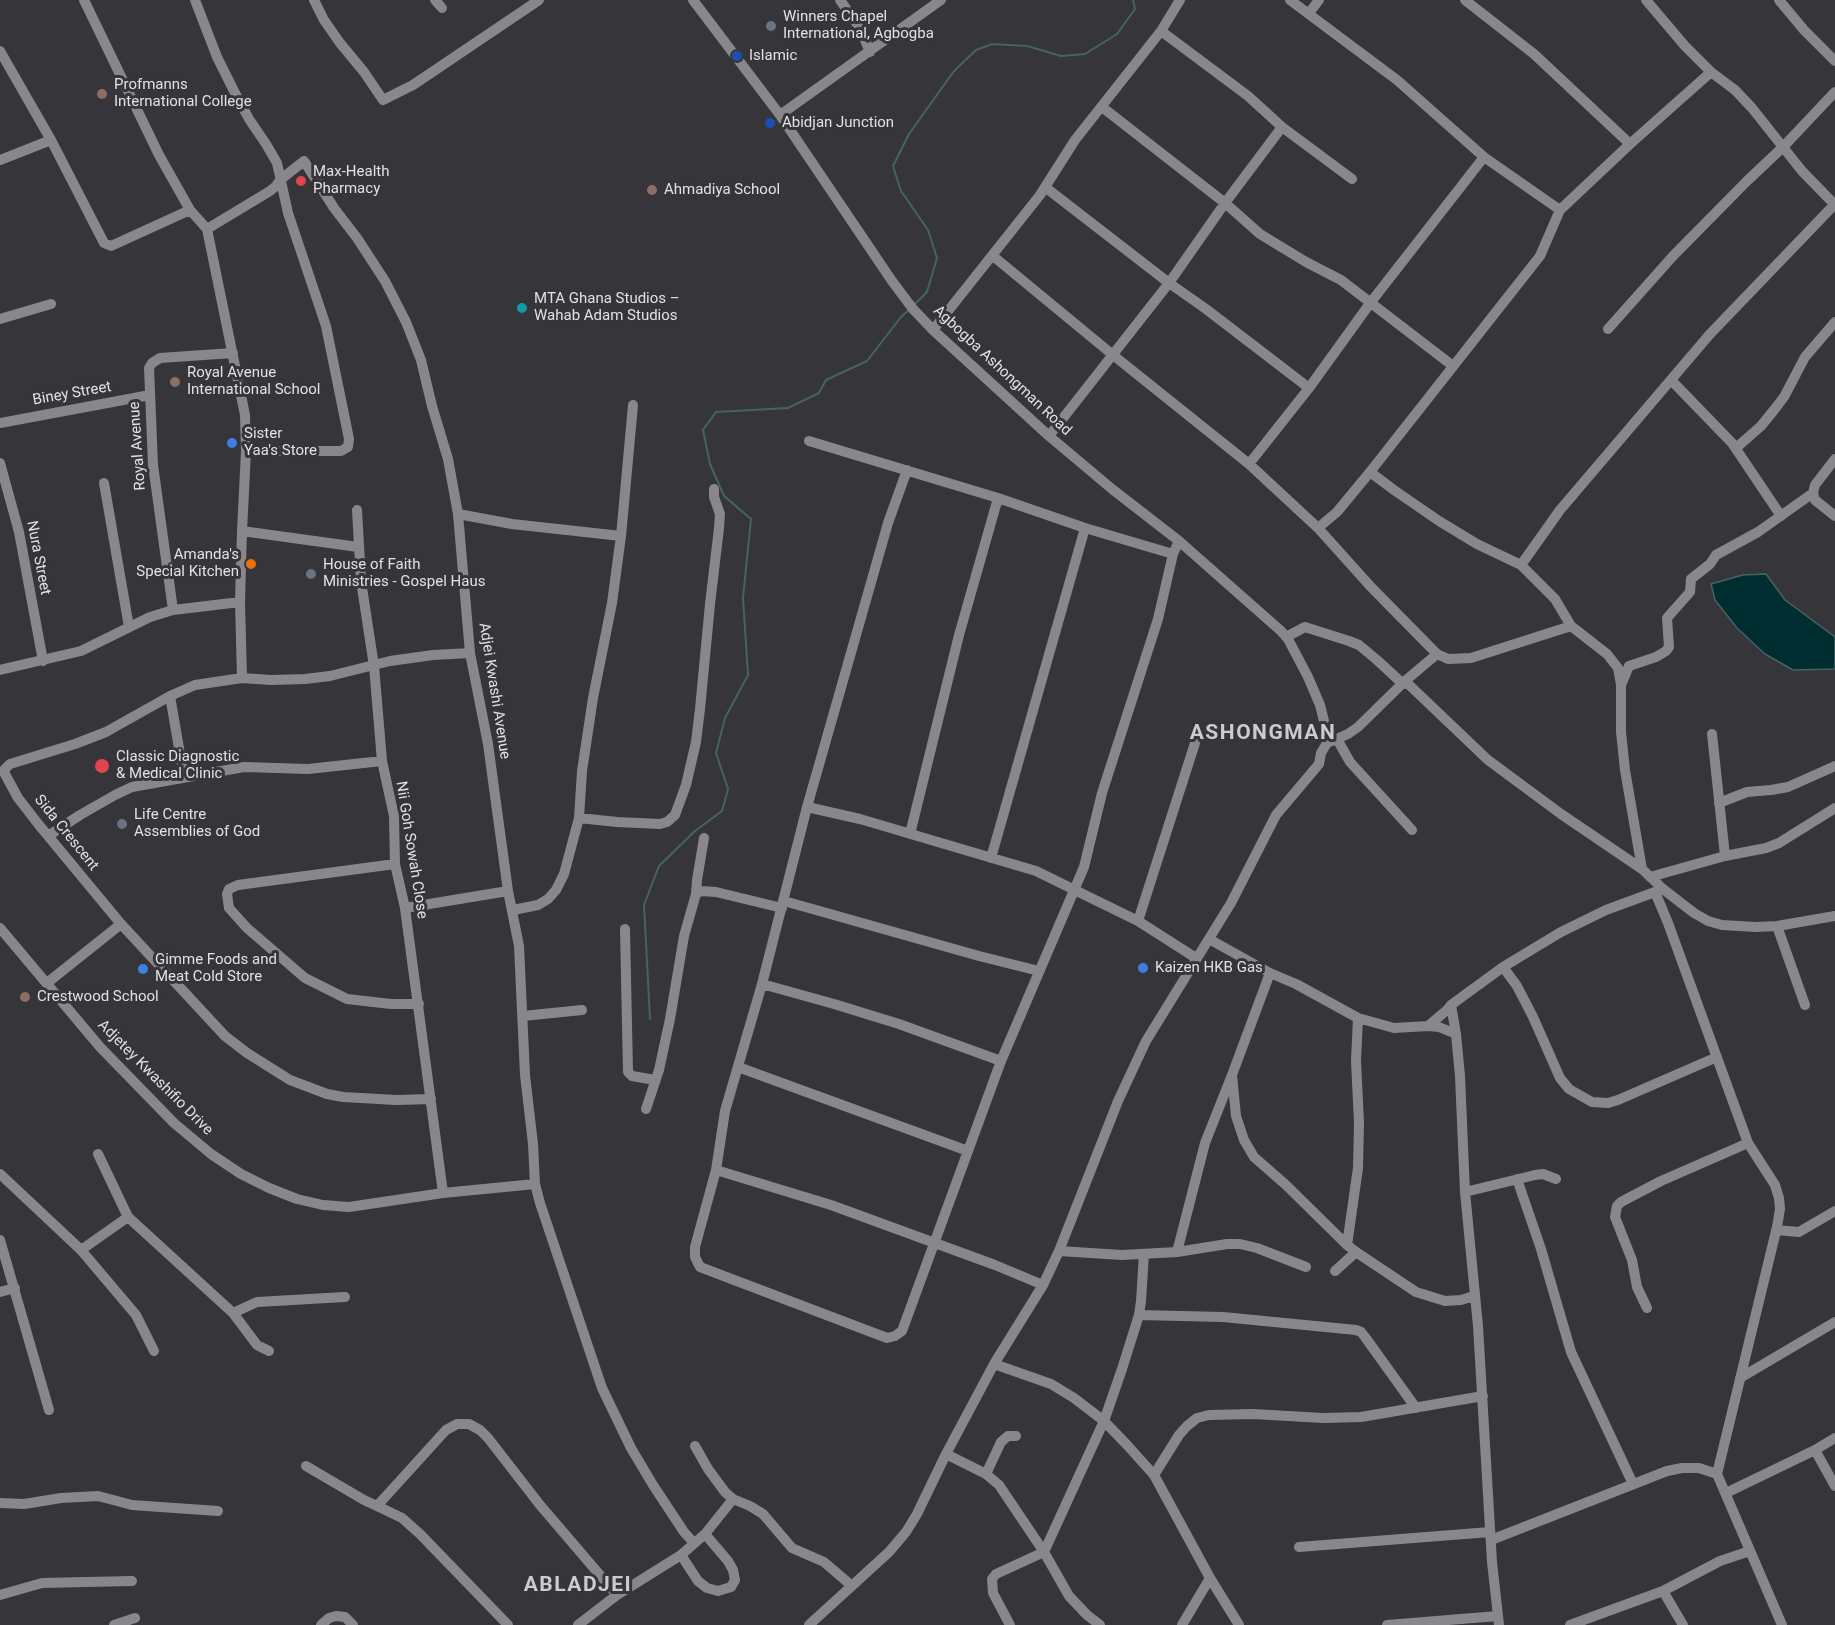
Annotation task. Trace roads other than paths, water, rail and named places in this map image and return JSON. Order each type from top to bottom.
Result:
[{"type":"street","points":[[84,0],[159,155],[190,210],[207,229],[245,415],[246,451],[240,602],[242,678]]},
{"type":"street","points":[[195,0],[217,57],[234,91],[277,163],[291,224],[326,327],[349,439],[348,447],[341,451],[246,451]]},
{"type":"street","points":[[314,0],[324,20],[383,100],[413,85],[539,0]]},
{"type":"street","name":"Agbogba Ashongman Road","points":[[693,0],[780,115],[913,309],[1049,436],[1179,541],[1286,637],[1308,677],[1332,741]]},
{"type":"street","points":[[840,0],[860,28],[870,52]]},
{"type":"street","points":[[780,115],[941,0]]},
{"type":"street","points":[[933,330],[1045,187],[1075,140],[1161,31],[1180,0]]},
{"type":"street","points":[[1290,0],[1397,80],[1484,157],[1560,210]]},
{"type":"street","points":[[1309,13],[1319,0]]},
{"type":"street","points":[[1465,0],[1534,54],[1630,144]]},
{"type":"street","points":[[1521,565],[1560,510],[1710,334],[1835,205],[1802,171],[1752,108],[1685,46],[1646,0]]},
{"type":"street","points":[[1779,0],[1804,30],[1835,61]]},
{"type":"street","points":[[1161,31],[1248,96],[1282,127],[1352,179]]},
{"type":"street","points":[[0,51],[51,140],[104,243],[111,246],[190,210]]},
{"type":"street","points":[[1318,528],[1337,512],[1370,472],[1540,256],[1560,210],[1711,72]]},
{"type":"street","points":[[1608,329],[1673,256],[1784,147],[1835,92]]},
{"type":"street","points":[[1102,107],[1225,203],[1260,234],[1341,280],[1453,366]]},
{"type":"street","points":[[1049,436],[1169,284],[1225,203],[1282,127]]},
{"type":"street","points":[[0,160],[51,140]]},
{"type":"street","points":[[1249,464],[1484,157]]},
{"type":"street","name":"Adjei Kwashi Avenue","points":[[280,180],[304,160],[385,281],[406,322],[421,360],[448,459],[458,514],[470,653],[488,744],[508,891],[519,946],[525,1076],[535,1184],[602,1388],[612,1411],[653,1485],[684,1532],[694,1543]]},
{"type":"street","points":[[207,229],[270,191],[280,180]]},
{"type":"street","points":[[1045,187],[1169,284],[1206,309],[1309,388]]},
{"type":"street","points":[[993,256],[1113,356],[1249,464],[1318,528],[1371,587],[1437,654],[1448,659],[1471,658],[1572,626]]},
{"type":"street","points":[[0,320],[51,304]]},
{"type":"street","points":[[1736,448],[1761,426],[1774,410],[1784,397],[1805,357],[1835,322]]},
{"type":"street","name":"Royal Avenue","points":[[173,610],[154,476],[149,368],[160,358],[233,353]]},
{"type":"street","points":[[1671,381],[1736,448],[1781,516]]},
{"type":"street","name":"Biney Street","points":[[0,423],[150,395]]},
{"type":"street","points":[[513,910],[538,905],[556,890],[564,874],[579,818],[584,761],[602,649],[612,603],[621,536],[633,405]]},
{"type":"street","points":[[809,441],[1173,554]]},
{"type":"street","points":[[1835,459],[1815,485],[1813,493],[1815,500],[1835,516]]},
{"type":"street","name":"Nura Street","points":[[0,463],[19,532],[43,661]]},
{"type":"street","points":[[907,470],[888,523],[807,807],[762,984],[725,1111],[716,1170],[695,1247],[695,1257],[700,1267],[887,1338],[902,1331],[1001,1061],[1075,890],[1090,847],[1102,793],[1158,619],[1173,554],[1179,541]]},
{"type":"street","points":[[1370,472],[1439,521],[1477,544],[1521,565],[1556,599],[1572,626],[1607,654],[1618,668],[1621,685],[1621,732],[1625,770],[1646,873]]},
{"type":"street","points":[[104,483],[129,627]]},
{"type":"street","points":[[579,818],[660,824],[675,815],[686,785],[696,742],[700,709],[720,528],[720,514],[714,497],[714,489]]},
{"type":"street","points":[[1621,685],[1629,666],[1656,657],[1669,647],[1667,618],[1690,592],[1691,579],[1710,564],[1716,555],[1758,532],[1813,493]]},
{"type":"street","points":[[910,834],[959,635],[998,498]]},
{"type":"street","name":"Nii Goh Sowah Close","points":[[357,510],[361,581],[374,666],[382,761],[394,816],[396,864],[419,1004],[443,1193]]},
{"type":"street","points":[[458,514],[512,524],[621,536]]},
{"type":"street","points":[[991,858],[1084,528]]},
{"type":"street","points":[[242,531],[358,547]]},
{"type":"street","points":[[0,670],[81,651],[150,616],[173,610],[240,602]]},
{"type":"street","points":[[1286,637],[1305,627],[1359,645],[1404,682],[1488,760],[1646,873],[1659,890],[1708,921],[1738,927],[1777,926],[1835,916]]},
{"type":"street","name":"Sida Crescent","points":[[431,1099],[343,1097],[309,1088],[280,1075],[247,1053],[225,1036],[121,924],[48,837],[18,798],[5,774],[6,767],[10,764],[106,732],[170,696],[195,685],[242,678],[305,679],[330,676],[390,661],[470,653]]},
{"type":"street","points":[[809,1625],[889,1552],[906,1532],[927,1498],[946,1454],[994,1365],[1043,1285],[1059,1251],[1126,1080],[1146,1041],[1250,867],[1276,815],[1319,764],[1321,753],[1332,741],[1358,727],[1404,682],[1437,654]]},
{"type":"street","points":[[170,696],[184,777]]},
{"type":"street","points":[[1712,734],[1725,856]]},
{"type":"street","points":[[1332,741],[1412,830]]},
{"type":"street","points":[[1138,921],[1195,743]]},
{"type":"street","points":[[48,837],[80,815],[132,787],[244,767],[308,769],[382,761]]},
{"type":"street","points":[[1719,803],[1748,792],[1788,787],[1835,766]]},
{"type":"street","points":[[807,807],[860,819],[1036,871],[1138,921],[1196,958]]},
{"type":"street","points":[[1646,873],[1766,848],[1779,843],[1835,808]]},
{"type":"street","points":[[646,1109],[650,1079],[670,1019],[684,936],[696,894],[704,838]]},
{"type":"street","points":[[396,864],[238,885],[229,889],[227,894],[229,908],[305,978],[347,999],[391,1004],[419,1004]]},
{"type":"street","points":[[1428,1026],[1450,1005],[1531,949],[1587,919],[1659,890]]},
{"type":"street","points":[[1659,890],[1668,922],[1748,1143],[1775,1185],[1780,1209],[1717,1474],[1782,1625]]},
{"type":"street","points":[[405,908],[508,891]]},
{"type":"street","points":[[696,894],[701,891],[716,892],[783,904],[1039,971]]},
{"type":"street","points":[[47,983],[121,924]]},
{"type":"street","points":[[1777,926],[1805,1005]]},
{"type":"street","name":"Adjetey Kwashifio Drive","points":[[0,928],[100,1047],[174,1123],[211,1154],[241,1174],[297,1199],[323,1205],[350,1207],[443,1193],[535,1184]]},
{"type":"street","points":[[625,928],[628,1072],[632,1076],[650,1079]]},
{"type":"street","points":[[1209,939],[1358,1018],[1394,1028],[1439,1027],[1456,1034]]},
{"type":"street","points":[[1503,967],[1533,1017],[1560,1078],[1569,1089],[1592,1102],[1608,1103],[1618,1100],[1717,1057]]},
{"type":"street","points":[[1177,1251],[1205,1143],[1270,973]]},
{"type":"street","points":[[762,984],[899,1024],[1001,1061]]},
{"type":"street","points":[[1387,1625],[1498,1620],[1490,1536],[1478,1326],[1465,1192],[1456,1034],[1450,1005]]},
{"type":"street","points":[[523,1016],[582,1010]]},
{"type":"street","points":[[1347,1245],[1358,1168],[1359,1123],[1356,1061],[1358,1018]]},
{"type":"street","points":[[738,1066],[968,1151]]},
{"type":"street","points":[[1232,1076],[1236,1116],[1244,1140],[1254,1157],[1347,1245],[1416,1292],[1445,1301],[1474,1296]]},
{"type":"street","points":[[1647,1308],[1637,1287],[1632,1260],[1615,1217],[1617,1206],[1661,1181],[1748,1143]]},
{"type":"street","points":[[98,1154],[128,1217],[233,1313],[257,1345],[269,1351]]},
{"type":"street","points":[[716,1170],[831,1205],[1043,1285]]},
{"type":"street","points":[[0,1174],[81,1250],[136,1315],[154,1351]]},
{"type":"street","points":[[1465,1192],[1543,1174],[1556,1179]]},
{"type":"street","points":[[1517,1179],[1541,1249],[1571,1352],[1634,1484]]},
{"type":"street","points":[[1776,1230],[1799,1232],[1835,1211]]},
{"type":"street","points":[[81,1250],[128,1217]]},
{"type":"street","points":[[0,1240],[49,1410]]},
{"type":"street","points":[[1059,1251],[1122,1255],[1240,1244],[1306,1266]]},
{"type":"street","points":[[1335,1271],[1356,1252]]},
{"type":"street","points":[[1010,1625],[993,1593],[992,1579],[996,1574],[1044,1551],[1104,1421],[1139,1315],[1144,1254]]},
{"type":"street","points":[[0,1292],[15,1288]]},
{"type":"street","points":[[233,1313],[257,1302],[345,1297]]},
{"type":"street","points":[[1139,1315],[1223,1317],[1356,1330],[1365,1337],[1416,1408]]},
{"type":"street","points":[[1740,1378],[1835,1322]]},
{"type":"street","points":[[994,1365],[1051,1384],[1104,1421],[1154,1475],[1210,1578],[1239,1625]]},
{"type":"street","points":[[1154,1475],[1187,1426],[1197,1418],[1209,1415],[1333,1418],[1371,1416],[1483,1396]]},
{"type":"street","points":[[377,1506],[446,1430],[457,1424],[469,1424],[488,1438],[540,1505],[617,1595]]},
{"type":"street","points":[[986,1474],[1001,1442],[1008,1436],[1016,1436]]},
{"type":"street","points":[[1726,1493],[1835,1438]]},
{"type":"street","points":[[695,1446],[725,1492],[733,1499],[763,1514],[792,1548],[824,1562],[852,1586]]},
{"type":"street","points":[[1815,1450],[1835,1486]]},
{"type":"street","points":[[946,1454],[986,1474],[999,1485],[1044,1551],[1069,1596],[1091,1623]]},
{"type":"street","points":[[306,1466],[364,1500],[402,1518],[508,1625]]},
{"type":"street","points":[[1299,1547],[1490,1536],[1667,1471],[1699,1468],[1717,1474]]},
{"type":"street","points":[[0,1503],[24,1504],[61,1498],[98,1496],[132,1505],[218,1511]]},
{"type":"street","points":[[578,1625],[617,1595],[681,1555],[705,1534],[733,1499]]},
{"type":"street","points":[[681,1555],[698,1581],[707,1588],[718,1591],[731,1587],[735,1580],[733,1570],[705,1534]]},
{"type":"street","points":[[1569,1625],[1663,1592],[1720,1561],[1750,1551]]},
{"type":"street","points":[[1182,1625],[1210,1578]]},
{"type":"street","points":[[0,1595],[42,1583],[132,1581]]},
{"type":"street","points":[[1663,1592],[1683,1625]]},
{"type":"street","points":[[321,1625],[329,1618],[336,1616],[345,1617],[353,1625]]},
{"type":"street","points":[[114,1625],[135,1618]]},
{"type":"water","points":[[1766,574],[1785,600],[1835,637],[1835,669],[1793,670],[1765,654],[1737,628],[1715,600],[1711,584],[1743,575]]},
{"type":"waterway","points":[[914,305],[927,292],[937,258],[928,230],[901,191],[893,166],[909,134],[954,71],[976,50],[992,44],[1027,46],[1061,56],[1085,54],[1117,34],[1135,9],[1133,0]]},
{"type":"waterway","points":[[650,1019],[644,905],[659,866],[695,831],[722,811],[728,789],[716,753],[725,718],[748,675],[743,598],[751,519],[724,496],[710,464],[703,430],[716,412],[788,408],[819,393],[826,380],[867,361],[901,317],[910,309]]},
{"type":"place","name":"Winners Chapel International, Agbogba","points":[[771,26]]},
{"type":"place","name":"Islamic","points":[[737,56]]},
{"type":"place","name":"Profmanns International College","points":[[102,94]]},
{"type":"place","name":"Abidjan Junction","points":[[770,123]]},
{"type":"place","name":"Max-Health Pharmacy","points":[[301,181]]},
{"type":"place","name":"Ahmadiya School","points":[[652,190]]},
{"type":"place","name":"MTA Ghana Studios – Wahab Adam Studios","points":[[522,308]]},
{"type":"place","name":"Royal Avenue International School","points":[[175,382]]},
{"type":"place","name":"Sister Yaa's Store","points":[[232,443]]},
{"type":"place","name":"Amanda's Special Kitchen","points":[[251,564]]},
{"type":"place","name":"House of Faith Ministries - Gospel Haus","points":[[311,574]]},
{"type":"place","name":"Classic Diagnostic & Medical Clinic","points":[[102,766]]},
{"type":"place","name":"Life Centre Assemblies of God","points":[[122,824]]},
{"type":"place","name":"Kaizen HKB Gas","points":[[1143,968]]},
{"type":"place","name":"Gimme Foods and Meat Cold Store","points":[[143,969]]},
{"type":"place","name":"Crestwood School","points":[[25,997]]},
{"type":"district","name":"ASHONGMAN","points":[[1263,734]]},
{"type":"district","name":"ABLADJEI","points":[[578,1586]]}]
